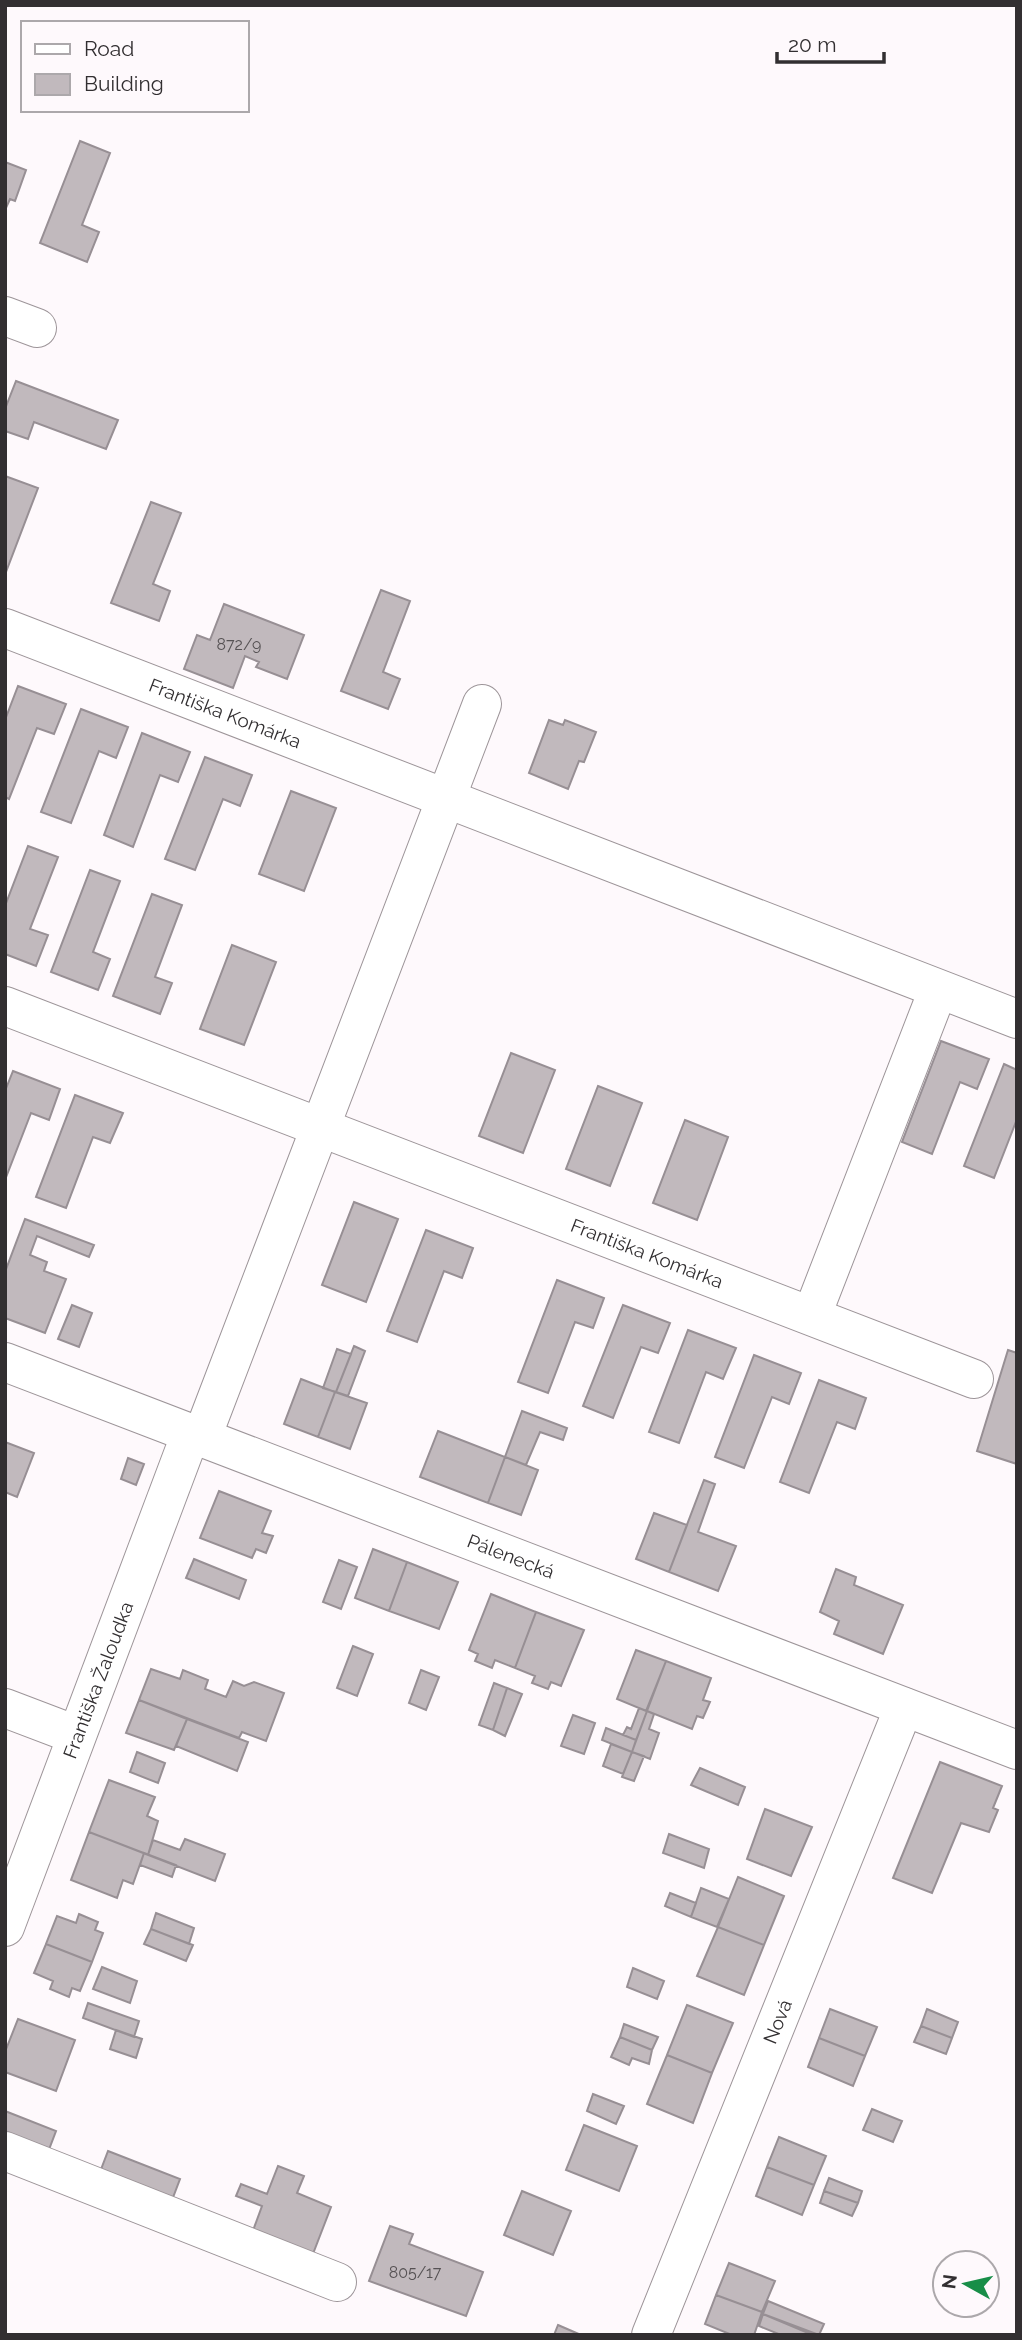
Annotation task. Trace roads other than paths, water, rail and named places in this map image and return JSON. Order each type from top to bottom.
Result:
[{"type":"street","name":"Františka Komárka","points":[[5,628],[1017,1019]]},
{"type":"street","points":[[196,1435],[321,1125],[482,704]]},
{"type":"street","points":[[812,1315],[938,990]]},
{"type":"street","name":"Františka Komárka","points":[[5,1006],[321,1125],[974,1378]]},
{"type":"street","name":"Pálenecká","points":[[5,1362],[1017,1751]]},
{"type":"street","name":"Františka Žaloudka","points":[[5,1927],[76,1735],[196,1435]]},
{"type":"street","name":"Nová","points":[[651,2335],[904,1707]]},
{"type":"street","points":[[5,1708],[76,1735]]},
{"type":"street","points":[[5,2151],[337,2283]]}]
